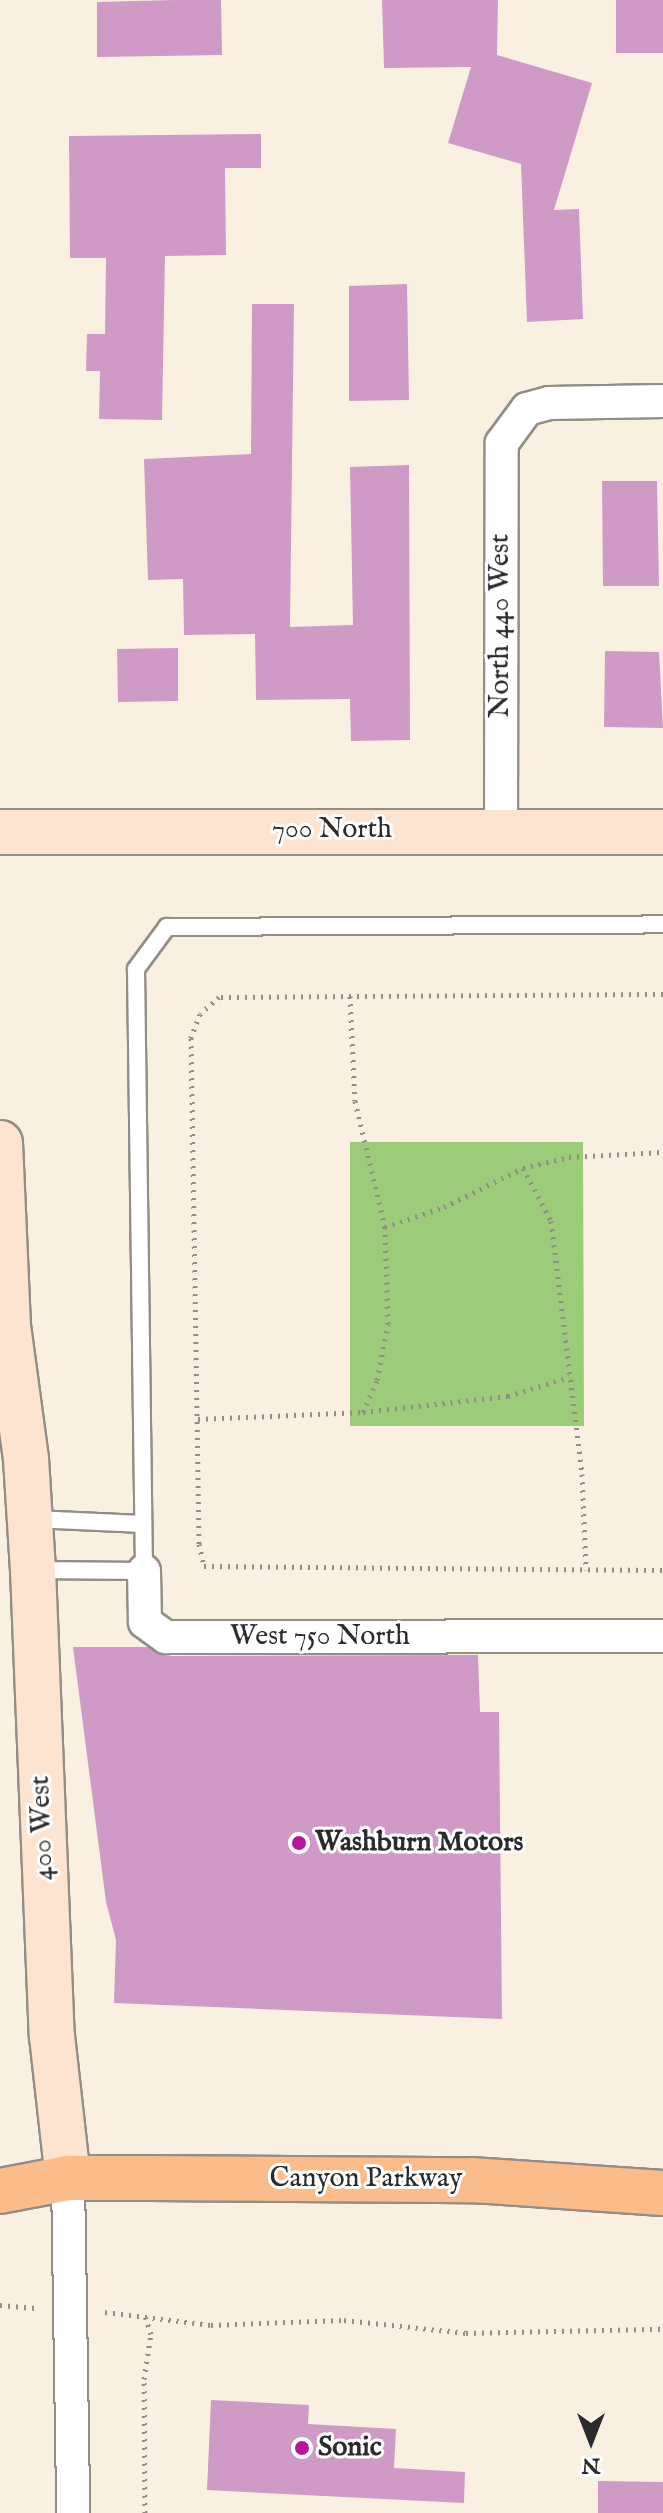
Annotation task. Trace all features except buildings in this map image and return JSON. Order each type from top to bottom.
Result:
[{"type":"highway","name":"Canyon Parkway","points":[[0,2156],[68,2178]]},
{"type":"highway","name":"Canyon Parkway","points":[[0,2191],[68,2178],[472,2180],[663,2193]]},
{"type":"main road","name":"700 North","points":[[0,832],[663,832]]},
{"type":"main road","name":"400 West","points":[[0,1143],[4,1327],[33,1570],[52,2036],[68,2178]]},
{"type":"street","name":"North 440 West","points":[[501,830],[502,443],[527,409],[549,403],[663,401]]},
{"type":"street","name":"West 750 North","points":[[144,1571],[145,1622],[166,1637],[663,1636]]},
{"type":"street","name":"400 West","points":[[68,2178],[73,2513]]},
{"type":"lane","points":[[33,1570],[144,1571],[136,969],[167,927],[663,924]]},
{"type":"lane","points":[[29,1519],[143,1524]]},
{"type":"path","points":[[663,994],[219,997],[200,1014],[191,1038],[197,1419],[204,1566],[663,1570]]},
{"type":"path","points":[[350,996],[355,1101],[385,1227],[388,1324],[377,1380],[363,1412]]},
{"type":"path","points":[[385,1227],[444,1207],[523,1168],[569,1157],[663,1152]]},
{"type":"path","points":[[523,1168],[551,1221],[586,1570]]},
{"type":"path","points":[[197,1419],[363,1412],[508,1396],[569,1377]]},
{"type":"path","points":[[145,2513],[144,2379],[151,2334],[145,2315],[211,2325],[344,2320],[466,2333],[663,2329]]},
{"type":"green space","points":[[350,1142],[583,1142],[584,1426],[350,1426]]},
{"type":"place","name":"Washburn Motors","points":[[299,1843]]},
{"type":"place","name":"Sonic","points":[[302,2448]]}]
